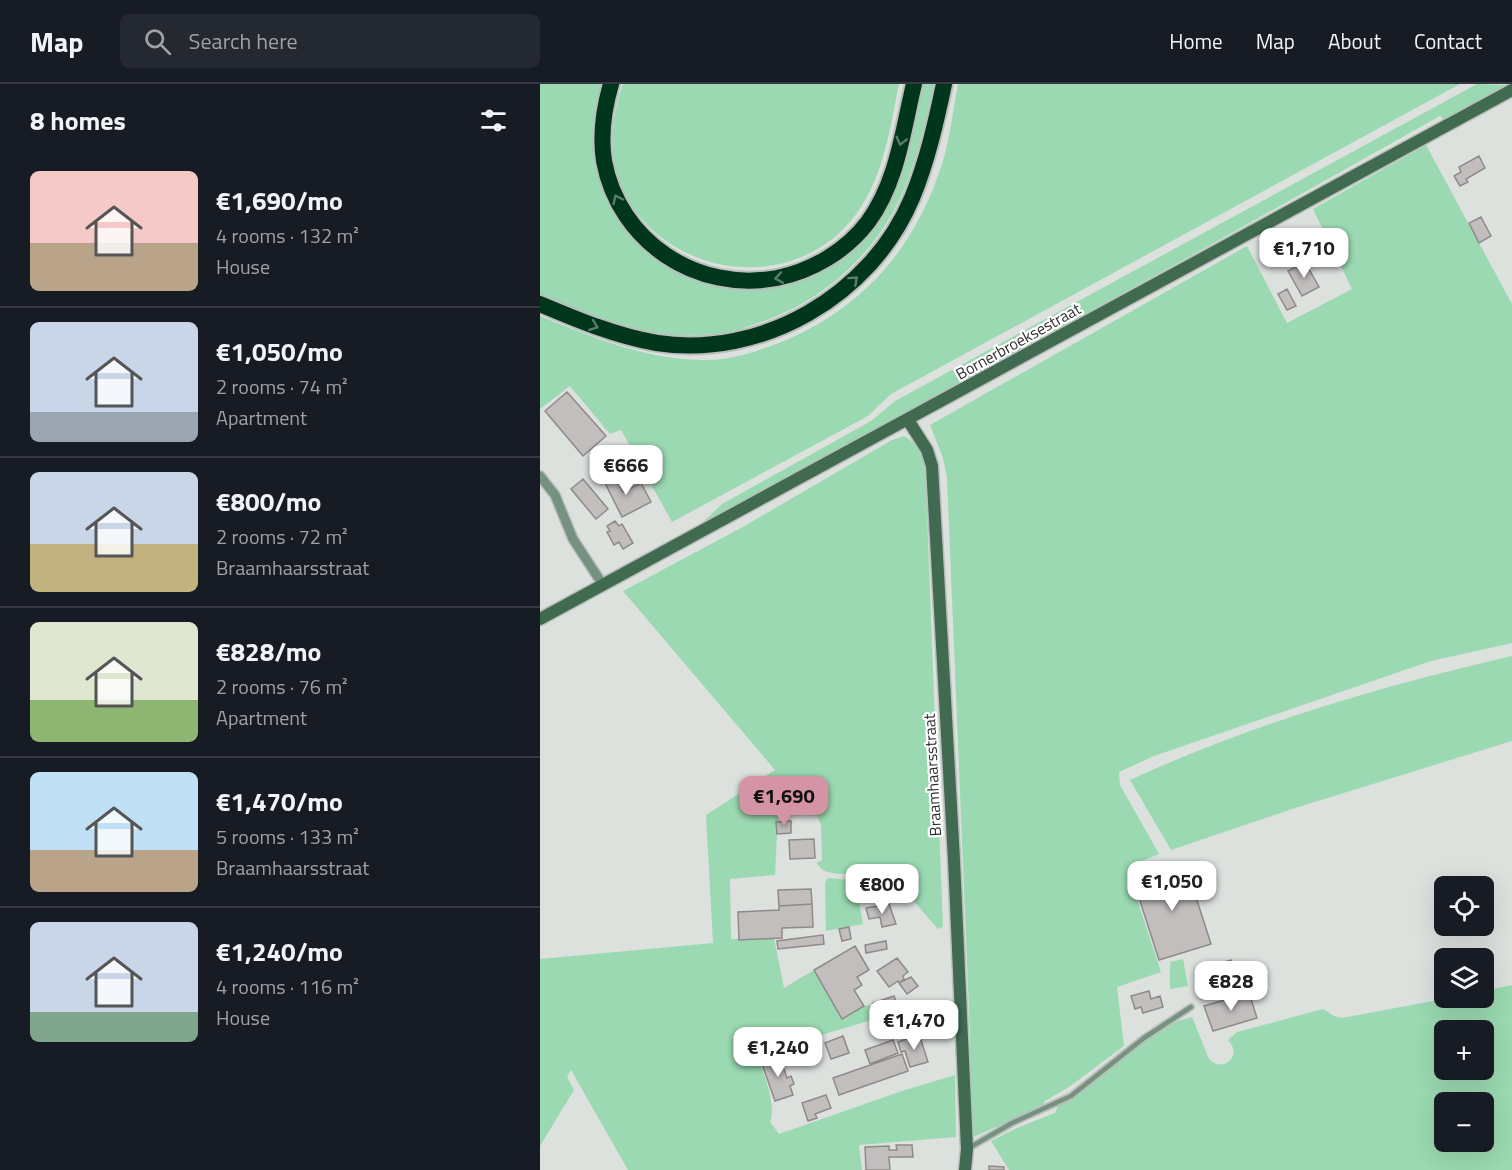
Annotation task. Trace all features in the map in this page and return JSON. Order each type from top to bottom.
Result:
[{"type":"highway","points":[[611,84],[606,101],[603,130],[604,160],[618,201],[638,232],[658,251],[682,266],[714,278],[751,281],[792,275],[821,262],[854,238],[868,221],[890,180],[914,84]]},
{"type":"highway","points":[[540,304],[619,334],[658,343],[686,345],[745,339],[771,331],[806,315],[836,296],[865,270],[889,239],[911,200],[924,162],[944,84]]},
{"type":"main road","name":"Bornerbroeksestraat","points":[[540,619],[1512,90]]},
{"type":"main road","name":"Braamhaarsstraat","points":[[908,420],[927,450],[932,466],[953,849],[965,1170]]},
{"type":"street","points":[[540,476],[555,495],[570,533],[603,585]]},
{"type":"lane","points":[[966,1149],[1071,1096],[1144,1038],[1191,1007]]},
{"type":"green space","points":[[540,84],[606,84],[596,114],[594,150],[603,185],[680,270],[796,279],[878,213],[917,84],[934,84],[918,151],[900,199],[880,233],[850,268],[814,296],[773,318],[729,332],[662,335],[621,329],[540,297]]},
{"type":"green space","points":[[623,84],[899,84],[880,167],[857,213],[832,240],[801,257],[768,266],[734,266],[701,259],[670,244],[644,221],[623,191],[615,165],[612,137]]},
{"type":"green space","points":[[958,84],[1460,84],[891,394],[868,416],[672,522],[621,430],[610,434],[570,386],[540,409],[540,316],[619,346],[659,356],[713,360],[760,350],[793,337],[820,323],[845,306],[887,267],[919,219],[932,193],[945,154]]},
{"type":"green space","points":[[1477,84],[1508,85],[1445,120],[1440,116],[698,527],[722,504],[871,421],[895,401]]},
{"type":"green space","points":[[1426,145],[1512,304],[1512,643],[1431,661],[1154,756],[1119,772],[1120,785],[1159,854],[1132,865],[1129,875],[1161,972],[1117,987],[1124,1046],[1069,1087],[1045,1101],[1042,1107],[971,1138],[970,1034],[947,478],[943,458],[930,425],[1247,246],[1287,323],[1352,289],[1313,209]]},
{"type":"green space","points":[[904,436],[916,444],[925,463],[943,927],[938,929],[888,872],[845,874],[822,869],[816,863],[822,860],[821,825],[817,816],[801,812],[778,815],[775,875],[730,879],[731,939],[774,938],[784,988],[814,970],[842,1018],[870,1005],[875,1019],[798,1042],[793,1023],[796,1041],[757,1054],[771,1098],[770,1122],[779,1134],[955,1075],[956,1137],[859,1145],[862,1170],[628,1170],[571,1070],[567,1077],[574,1090],[540,1146],[540,959],[713,943],[706,815],[775,770],[623,591],[741,528],[892,440]]},
{"type":"green space","points":[[1512,656],[1512,741],[1292,809],[1171,850],[1130,780],[1223,741],[1318,708],[1414,680]]},
{"type":"green space","points":[[828,878],[879,883],[886,886],[893,894],[859,901],[863,924],[826,931],[825,882]]},
{"type":"green space","points":[[1183,959],[1188,986],[1170,989],[1170,962]]},
{"type":"green space","points":[[1512,985],[1512,1170],[1009,1170],[991,1141],[1055,1113],[1058,1106],[1088,1087],[1155,1032],[1170,1023],[1192,1017],[1209,1059],[1215,1063],[1226,1064],[1233,1057],[1232,1046],[1228,1040],[1237,1032],[1323,1009],[1342,1018],[1434,1001],[1434,1008],[1494,1008],[1494,989]]},
{"type":"building","points":[[1479,156],[1485,168],[1466,179],[1468,182],[1460,186],[1454,176],[1461,172],[1459,167]]},
{"type":"building","points":[[1481,217],[1491,236],[1479,243],[1469,223]]},
{"type":"building","points":[[1305,262],[1319,287],[1302,296],[1288,271]]},
{"type":"building","points":[[1287,289],[1296,306],[1287,310],[1278,294]]},
{"type":"building","points":[[567,392],[606,436],[583,456],[545,411]]},
{"type":"building","points":[[626,455],[638,477],[624,485],[619,476],[616,478],[609,464]]},
{"type":"building","points":[[612,471],[623,492],[641,483],[651,502],[622,517],[602,477]]},
{"type":"building","points":[[583,479],[608,509],[596,519],[571,489]]},
{"type":"building","points":[[615,521],[619,526],[622,524],[633,543],[623,549],[619,542],[614,545],[607,532],[610,531],[607,526]]},
{"type":"building","points":[[791,821],[791,833],[777,834],[776,822]]},
{"type":"building","points":[[814,839],[815,858],[790,859],[789,840]]},
{"type":"building","points":[[1185,863],[1211,944],[1159,960],[1133,879]]},
{"type":"building","points":[[811,889],[812,904],[779,906],[778,890]]},
{"type":"building","points":[[812,904],[813,927],[782,928],[782,938],[739,940],[738,912],[779,910],[779,906]]},
{"type":"building","points":[[889,904],[896,924],[882,927],[880,917],[869,919],[866,908]]},
{"type":"building","points":[[849,927],[851,939],[842,941],[839,929]]},
{"type":"building","points":[[823,935],[824,944],[778,949],[777,941]]},
{"type":"building","points":[[886,941],[887,949],[866,953],[865,945]]},
{"type":"building","points":[[855,946],[869,970],[857,977],[862,985],[854,990],[864,1006],[842,1019],[814,970]]},
{"type":"building","points":[[897,958],[908,972],[899,983],[898,981],[889,987],[877,971]]},
{"type":"building","points":[[1231,960],[1233,964],[1239,962],[1246,986],[1202,999],[1195,976],[1223,967],[1224,962]]},
{"type":"building","points":[[911,977],[918,986],[907,994],[899,983]]},
{"type":"building","points":[[1149,991],[1151,999],[1160,996],[1163,1007],[1143,1013],[1141,1007],[1135,1009],[1131,996]]},
{"type":"building","points":[[1249,993],[1257,1018],[1213,1031],[1204,1006]]},
{"type":"building","points":[[894,996],[898,1008],[876,1015],[873,1003]]},
{"type":"building","points":[[937,1004],[941,1018],[937,1023],[930,1021],[920,1024],[919,1019],[913,1020],[911,1012]]},
{"type":"building","points":[[843,1036],[849,1053],[831,1059],[825,1043]]},
{"type":"building","points":[[920,1037],[928,1062],[910,1067],[905,1051],[901,1052],[898,1042],[909,1038],[910,1041]]},
{"type":"building","points":[[893,1040],[898,1053],[870,1064],[865,1050]]},
{"type":"building","points":[[902,1054],[908,1071],[839,1095],[833,1078]]},
{"type":"building","points":[[779,1055],[787,1078],[791,1076],[794,1084],[790,1086],[793,1095],[775,1101],[761,1061]]},
{"type":"building","points":[[826,1095],[831,1108],[815,1114],[817,1118],[808,1121],[802,1103]]},
{"type":"building","points":[[896,1145],[912,1145],[913,1157],[889,1157],[890,1170],[866,1170],[865,1147],[889,1146],[889,1150],[897,1150]]},
{"type":"building","points":[[989,1166],[1004,1167],[1004,1170],[989,1170]]}]
